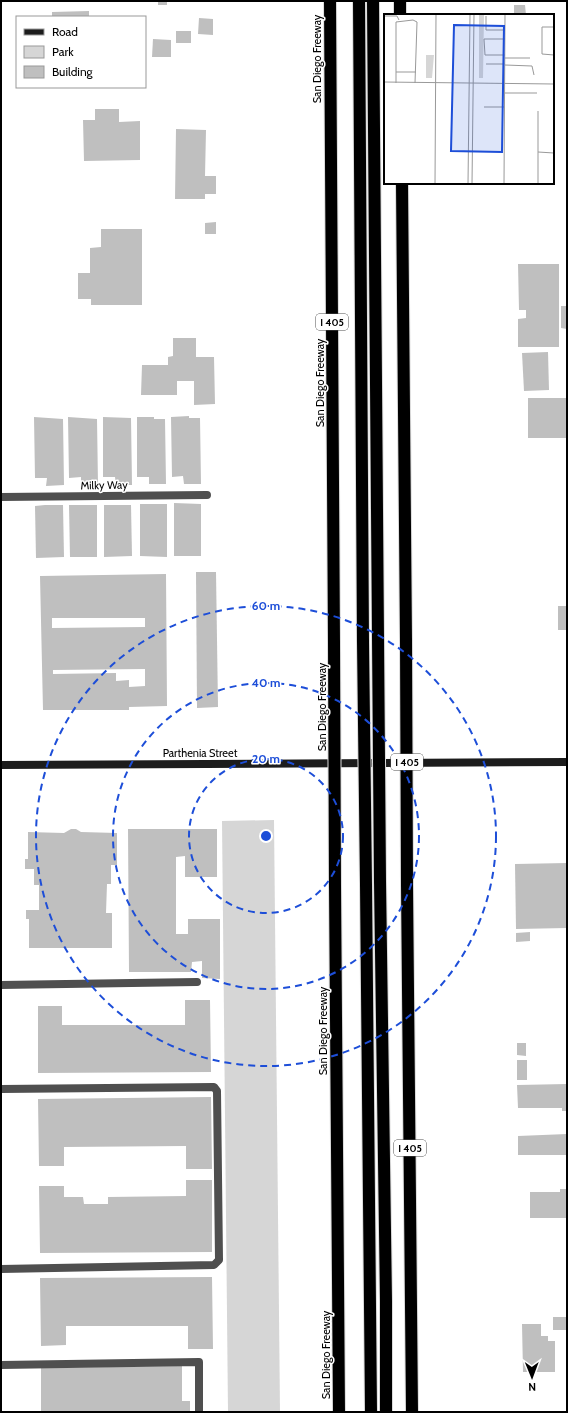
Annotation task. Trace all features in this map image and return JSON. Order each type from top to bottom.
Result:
[{"type":"highway","name":"San Diego Freeway","points":[[330,1],[339,1412]]},
{"type":"highway","points":[[359,1],[363,642],[371,1412]]},
{"type":"highway","points":[[373,1],[386,1412]]},
{"type":"highway","points":[[400,1],[400,14]]},
{"type":"highway","name":"I 405","points":[[402,184],[412,1412]]},
{"type":"main road","name":"Parthenia Street","points":[[1,765],[567,762]]},
{"type":"lane","name":"Milky Way","points":[[1,497],[207,495]]},
{"type":"lane","points":[[1,985],[197,982]]},
{"type":"lane","points":[[1,1089],[214,1087],[217,1091],[219,1260],[214,1265],[1,1269]]},
{"type":"lane","points":[[1,1365],[198,1362],[199,1412]]},
{"type":"green space","points":[[274,820],[280,1412],[228,1412],[222,821]]},
{"type":"building","points":[[158,1],[167,1],[167,5],[158,5]]},
{"type":"building","points":[[514,5],[525,5],[526,14],[514,14]]},
{"type":"building","points":[[89,11],[89,16],[52,16],[52,12]]},
{"type":"building","points":[[199,18],[213,19],[213,35],[198,34]]},
{"type":"building","points":[[176,31],[191,31],[191,43],[176,43]]},
{"type":"building","points":[[153,39],[171,40],[171,57],[152,57]]},
{"type":"building","points":[[95,109],[119,109],[119,122],[140,121],[140,160],[84,161],[83,120],[95,120]]},
{"type":"building","points":[[176,129],[206,130],[205,176],[216,176],[216,194],[205,194],[205,199],[175,199]]},
{"type":"building","points":[[216,222],[216,234],[205,234],[205,223]]},
{"type":"building","points":[[101,229],[142,229],[142,305],[91,305],[91,299],[78,299],[78,273],[90,273],[90,248],[101,247]]},
{"type":"building","points":[[518,264],[559,264],[559,347],[518,347],[518,319],[526,318],[526,310],[519,310]]},
{"type":"building","points":[[561,306],[567,306],[567,329],[561,328]]},
{"type":"building","points":[[173,338],[196,338],[196,357],[214,357],[215,404],[194,405],[194,381],[177,381],[177,395],[141,395],[142,365],[168,365],[168,357],[173,356]]},
{"type":"building","points":[[548,352],[549,390],[524,391],[522,353]]},
{"type":"building","points":[[528,398],[567,398],[567,438],[528,438]]},
{"type":"building","points":[[189,416],[189,418],[200,418],[201,484],[184,484],[183,476],[172,477],[171,417]]},
{"type":"building","points":[[34,417],[63,419],[64,485],[46,486],[47,478],[35,478]]},
{"type":"building","points":[[68,417],[97,419],[98,485],[81,485],[81,477],[69,478]]},
{"type":"building","points":[[103,417],[131,418],[132,485],[116,485],[115,477],[103,477]]},
{"type":"building","points":[[137,417],[154,417],[154,419],[165,419],[166,484],[149,484],[149,477],[137,477]]},
{"type":"building","points":[[174,503],[201,504],[201,556],[174,556]]},
{"type":"building","points":[[140,504],[167,504],[167,557],[140,556]]},
{"type":"building","points":[[63,505],[64,557],[36,558],[35,506]]},
{"type":"building","points":[[69,505],[97,505],[97,557],[70,557]]},
{"type":"building","points":[[104,505],[131,505],[132,556],[104,557]]},
{"type":"building","points":[[196,572],[216,572],[218,707],[197,708]]},
{"type":"building","points":[[166,574],[167,706],[129,707],[129,710],[43,710],[40,576]],"holes":[[[52,618],[145,618],[145,627],[52,628]],[[145,669],[145,686],[129,687],[129,680],[116,681],[116,673],[53,674],[53,670]]]},
{"type":"building","points":[[558,606],[567,606],[567,630],[558,630]]},
{"type":"building","points":[[71,829],[76,829],[81,832],[117,833],[117,865],[111,865],[111,884],[107,884],[106,913],[112,913],[112,948],[29,948],[29,919],[26,919],[26,910],[39,910],[39,885],[34,885],[34,869],[25,869],[25,859],[28,859],[28,832],[64,833]]},
{"type":"building","points":[[128,829],[217,829],[217,877],[185,877],[185,856],[176,857],[176,934],[188,934],[188,919],[220,919],[220,979],[202,978],[202,961],[192,962],[191,972],[129,972]]},
{"type":"building","points":[[567,863],[567,928],[516,929],[515,864]]},
{"type":"building","points":[[530,932],[530,941],[516,942],[516,933]]},
{"type":"building","points":[[185,1000],[210,1000],[211,1072],[38,1073],[38,1006],[62,1006],[62,1025],[185,1025]]},
{"type":"building","points":[[517,1043],[526,1043],[526,1056],[517,1055]]},
{"type":"building","points":[[517,1060],[527,1060],[527,1080],[517,1080]]},
{"type":"building","points":[[567,1084],[567,1111],[562,1111],[562,1108],[518,1108],[517,1085]]},
{"type":"building","points":[[211,1097],[212,1169],[186,1169],[186,1146],[64,1147],[64,1166],[39,1166],[38,1099]]},
{"type":"building","points":[[567,1134],[567,1155],[518,1155],[518,1136]]},
{"type":"building","points":[[186,1180],[212,1180],[212,1252],[40,1253],[39,1186],[64,1186],[64,1197],[83,1197],[84,1204],[108,1204],[108,1197],[186,1196]]},
{"type":"building","points":[[560,1189],[566,1189],[567,1191],[567,1218],[530,1218],[530,1192],[560,1192]]},
{"type":"building","points":[[212,1277],[213,1349],[188,1349],[188,1326],[66,1326],[66,1345],[41,1346],[40,1278]]},
{"type":"building","points":[[553,1317],[567,1317],[567,1330],[553,1330]]},
{"type":"building","points":[[522,1324],[541,1324],[541,1336],[548,1336],[548,1341],[555,1341],[555,1372],[523,1372]]},
{"type":"building","points":[[182,1366],[182,1401],[190,1401],[190,1412],[41,1412],[41,1368]]}]
